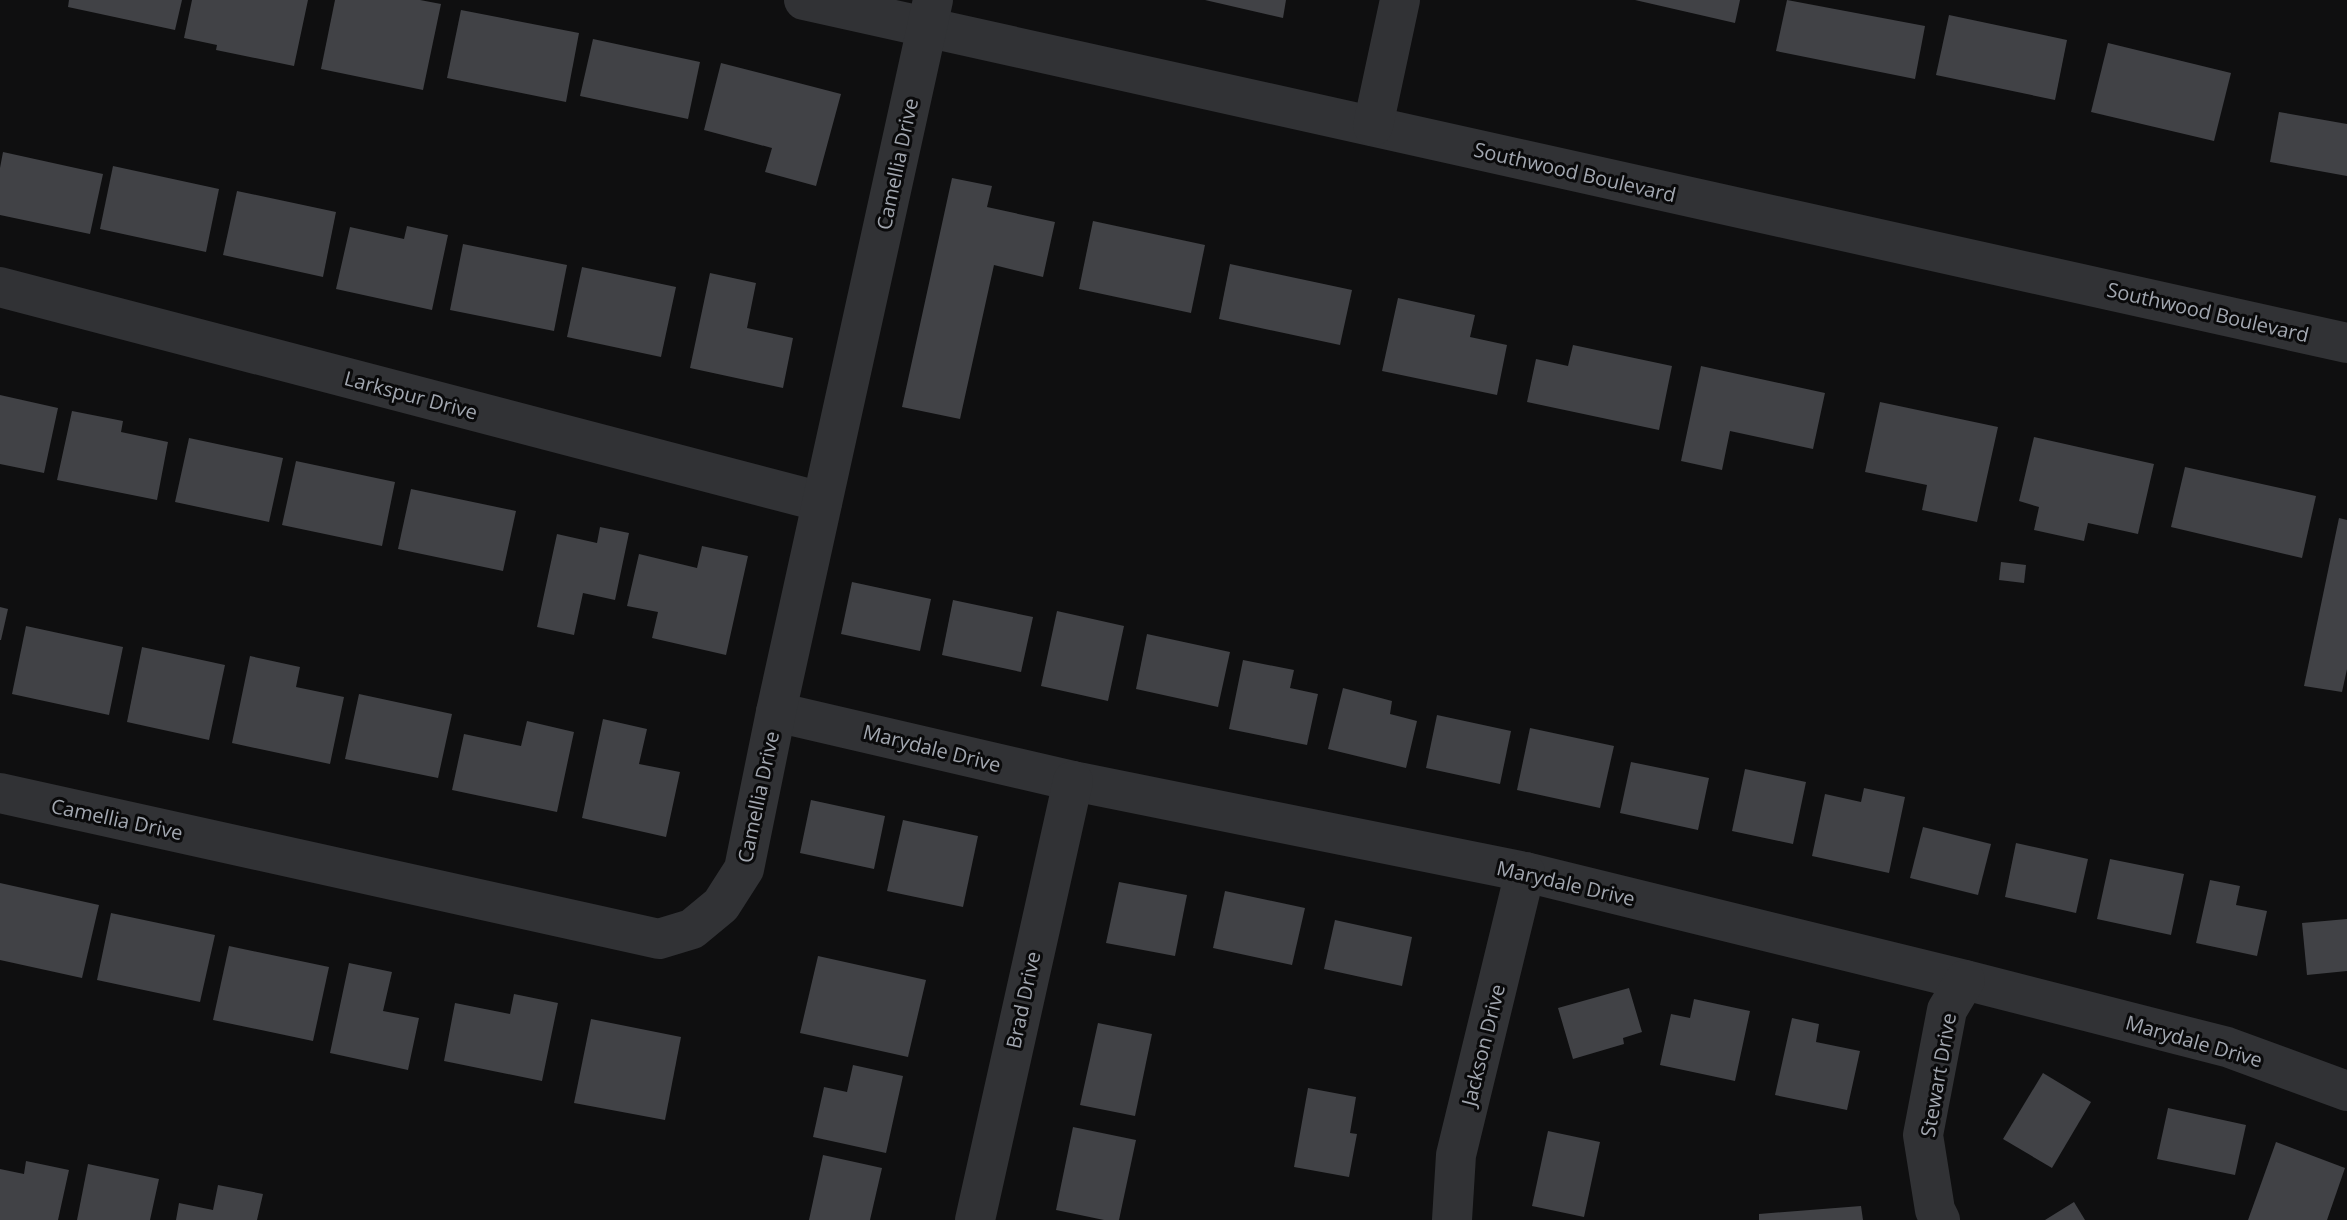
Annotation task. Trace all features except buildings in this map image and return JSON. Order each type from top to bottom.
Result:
[{"type":"street","name":"Southwood Boulevard","points":[[804,0],[930,14],[1373,126],[2347,343]]},
{"type":"street","points":[[1373,126],[1400,0]]},
{"type":"street","name":"Camellia Drive","points":[[0,793],[659,939],[692,929],[721,905],[744,869],[930,14]]},
{"type":"street","name":"Larkspur Drive","points":[[0,287],[822,502]]},
{"type":"street","name":"Marydale Drive","points":[[776,712],[1073,781],[1525,872],[2227,1047],[2347,1091]]},
{"type":"street","name":"Brad Drive","points":[[975,1220],[1073,781]]},
{"type":"street","name":"Jackson Drive","points":[[1452,1220],[1456,1155],[1525,872]]},
{"type":"street","name":"Stewart Drive","points":[[1940,1220],[1935,1210],[1923,1135],[1947,1010],[1965,980]]}]
